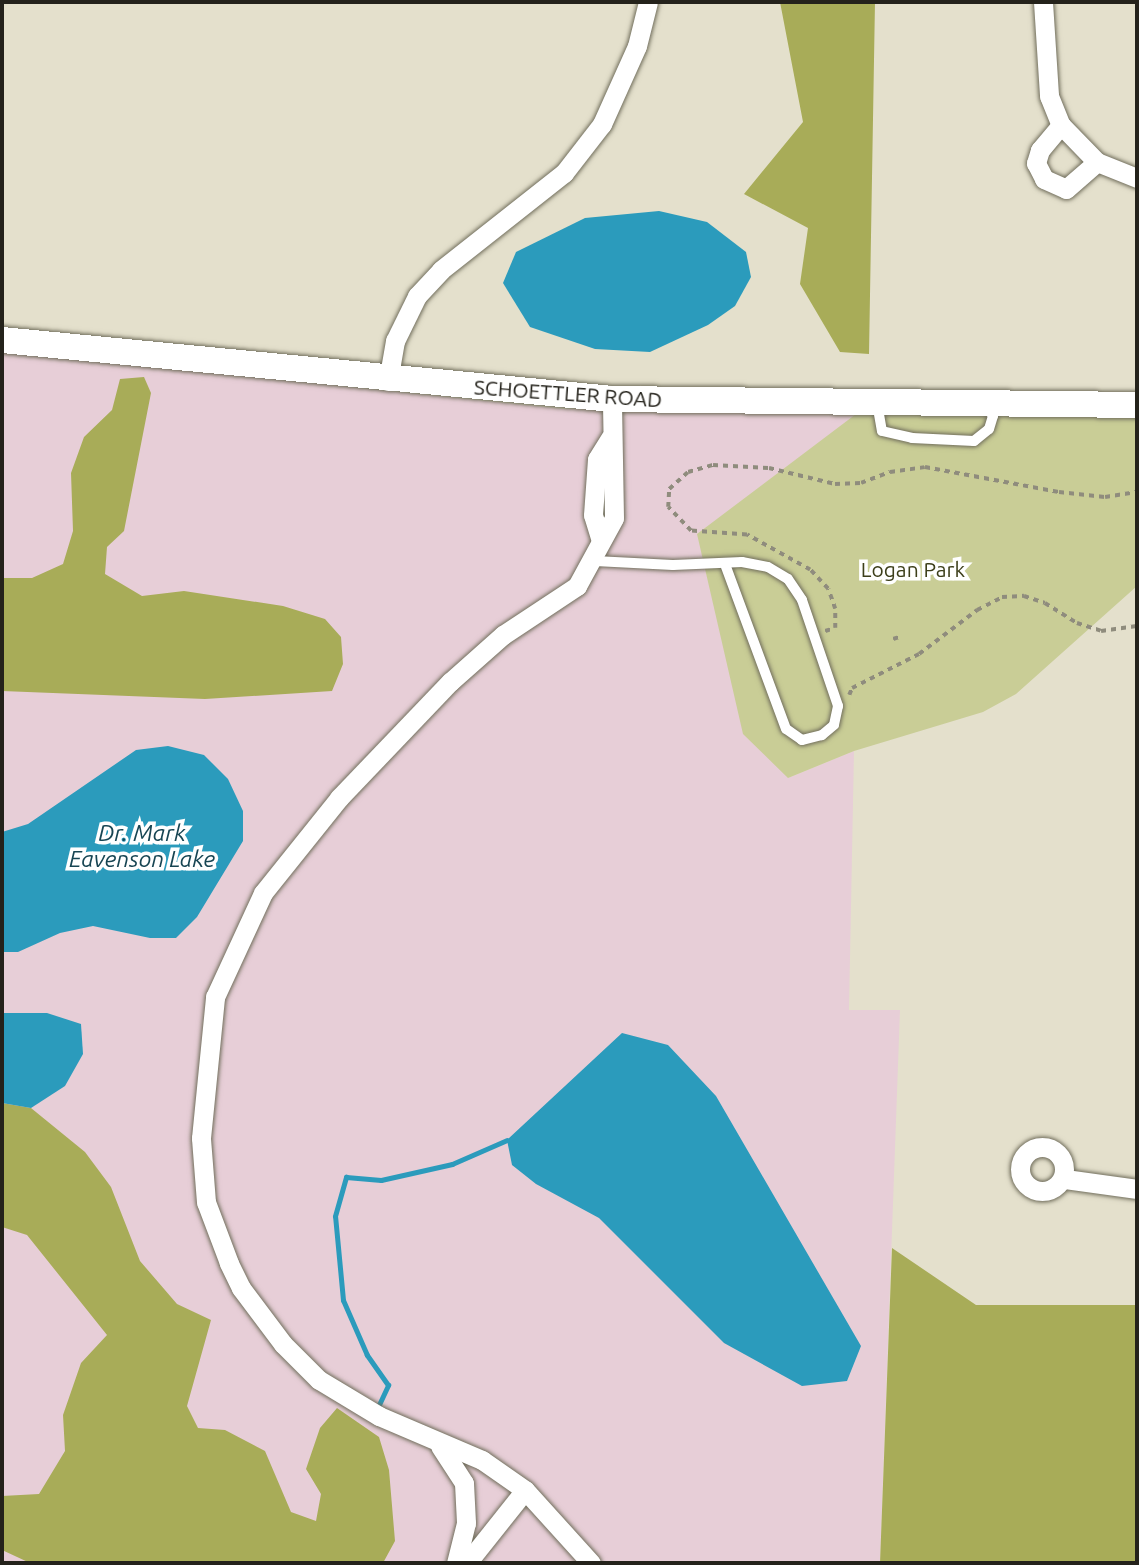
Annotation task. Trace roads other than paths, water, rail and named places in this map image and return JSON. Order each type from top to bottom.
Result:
[{"type":"street","points":[[388,381],[395,341],[417,296],[441,270],[564,173],[602,124],[637,46],[648,2]]},
{"type":"street","points":[[1043,2],[1049,96],[1061,125],[1097,162],[1137,178]]},
{"type":"street","points":[[1061,125],[1040,150],[1036,163],[1044,179],[1066,189],[1097,162]]},
{"type":"street","name":"SCHOETTLER ROAD","points":[[2,340],[388,381],[612,399],[1137,405]]},
{"type":"street","points":[[591,1563],[525,1490],[482,1460],[440,1446],[319,1380],[283,1344],[241,1288],[206,1202],[201,1168],[205,1058],[215,997],[263,892],[338,798],[450,682],[503,635],[577,586],[595,561],[601,541],[593,515],[597,459],[610,438],[612,399]]},
{"type":"street","points":[[1065,1179],[1137,1189]]},
{"type":"street","points":[[440,1446],[464,1483],[466,1523],[456,1563]]},
{"type":"street","points":[[467,1563],[525,1490]]},
{"type":"lane","points":[[877,403],[882,431],[912,438],[974,441],[989,429],[993,416],[986,404]]},
{"type":"lane","points":[[595,561],[725,564],[768,567],[788,579],[802,600],[838,716],[834,725],[813,739],[794,737],[786,729],[725,564]]},
{"type":"water","points":[[659,211],[707,222],[746,252],[751,277],[735,306],[708,325],[650,352],[595,349],[530,327],[503,283],[516,252],[585,218]]},
{"type":"water","name":"Dr. Mark Eavenson Lake","points":[[168,746],[204,755],[228,779],[243,811],[243,841],[197,917],[176,938],[150,938],[93,926],[60,933],[18,952],[2,952],[2,832],[28,824],[136,750]]},
{"type":"water","points":[[2,1013],[47,1013],[81,1024],[83,1054],[65,1086],[31,1108],[2,1103]]},
{"type":"water","points":[[622,1033],[668,1045],[716,1096],[861,1346],[847,1381],[802,1386],[724,1343],[599,1218],[536,1184],[512,1165],[507,1140]]},
{"type":"waterway","points":[[376,1411],[388,1385],[367,1355],[343,1300],[335,1216],[346,1177],[381,1180],[452,1164],[507,1140]]},
{"type":"park label","name":"Logan Park","points":[[913,569]]}]
